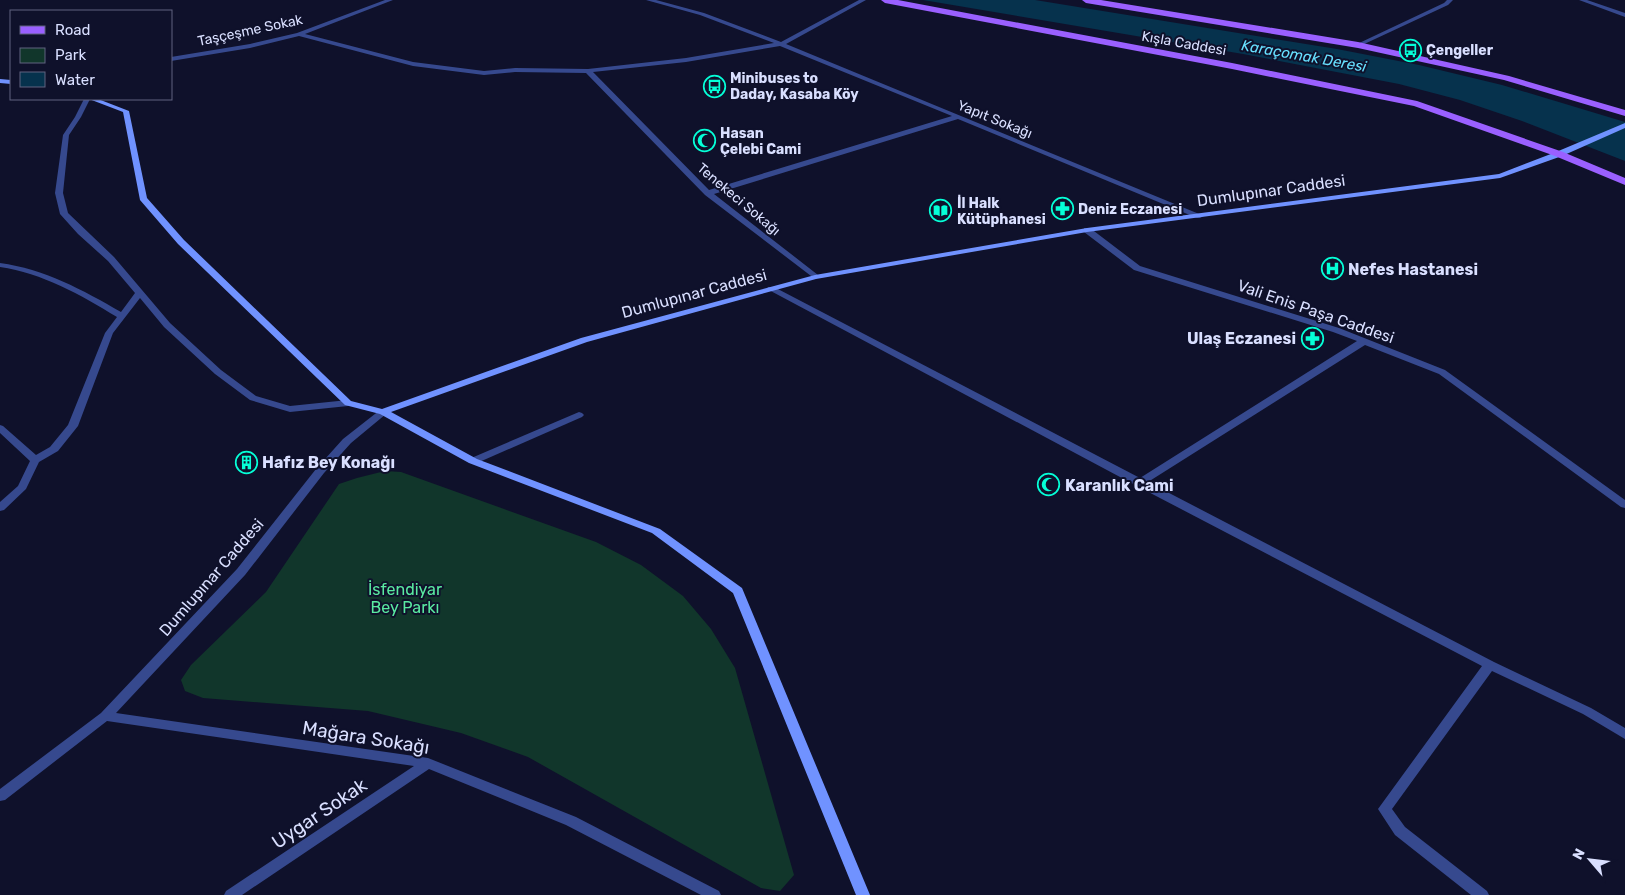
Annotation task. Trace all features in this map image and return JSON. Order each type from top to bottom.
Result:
[{"type":"main road","name":"Kışla Caddesi","points":[[885,0],[1232,66],[1417,104],[1559,154],[1625,182]]},
{"type":"main road","points":[[1086,0],[1358,45],[1506,78],[1625,113]]},
{"type":"main road","points":[[95,100],[126,111],[143,198],[181,242],[348,403],[383,412],[473,461],[656,531],[738,591],[863,895]]},
{"type":"main road","name":"Dumlupınar Caddesi","points":[[383,412],[584,340],[815,277],[1087,230],[1500,176],[1559,154],[1625,125]]},
{"type":"street","name":"Taşçeşme Sokak","points":[[172,59],[250,46],[299,34],[390,0]]},
{"type":"street","name":"Yapıt Sokağı","points":[[648,0],[702,14],[781,44],[1200,216]]},
{"type":"street","points":[[299,34],[413,64],[484,73],[515,70],[588,71],[686,60],[781,44],[863,0]]},
{"type":"street","points":[[1358,45],[1446,4],[1450,0]]},
{"type":"street","points":[[1582,0],[1625,15]]},
{"type":"street","name":"Tenekeci Sokağı","points":[[588,71],[708,193],[815,277]]},
{"type":"street","points":[[86,100],[66,134],[59,194],[64,214],[111,259],[167,325],[218,372],[253,398],[290,409],[348,403]]},
{"type":"street","points":[[708,193],[957,117]]},
{"type":"street","name":"Vali Enis Paşa Caddesi","points":[[1087,230],[1137,268],[1336,330],[1442,372],[1625,505]]},
{"type":"street","points":[[0,265],[13,266],[51,280],[122,316]]},
{"type":"street","points":[[771,289],[1139,483],[1490,664],[1586,711],[1625,734]]},
{"type":"street","points":[[0,508],[22,486],[35,460],[54,449],[73,426],[109,333],[139,294]]},
{"type":"street","points":[[1139,483],[1364,341]]},
{"type":"street","name":"Dumlupınar Caddesi","points":[[0,796],[105,716],[241,572],[340,448],[383,412]]},
{"type":"street","points":[[473,461],[579,415]]},
{"type":"street","points":[[0,428],[35,460]]},
{"type":"street","points":[[1482,895],[1400,832],[1385,809],[1490,664]]},
{"type":"street","name":"Mağara Sokağı","points":[[105,716],[428,763],[571,821],[714,895]]},
{"type":"street","name":"Uygar Sokak","points":[[231,895],[428,763]]},
{"type":"green space","name":"İsfendiyar Bey Parkı","points":[[385,471],[401,472],[596,542],[641,565],[683,596],[711,629],[735,668],[794,875],[780,891],[761,888],[528,757],[461,733],[368,711],[203,698],[185,691],[181,680],[191,665],[266,592],[339,484]]},
{"type":"water","name":"Karaçomak Deresi","points":[[923,0],[1035,0],[1337,49],[1419,65],[1502,85],[1625,122],[1625,161],[1522,121],[1460,100],[1399,84],[1243,54]]},
{"type":"place","name":"Çengeller","points":[[1410,50]]},
{"type":"place","name":"Minibuses to Daday, Kasaba Köy","points":[[714,86]]},
{"type":"place","name":"Hasan Çelebi Cami","points":[[704,141]]},
{"type":"place","name":"Deniz Eczanesi","points":[[1062,209]]},
{"type":"place","name":"İl Halk Kütüphanesi","points":[[941,211]]},
{"type":"place","name":"Nefes Hastanesi","points":[[1332,269]]},
{"type":"place","name":"Ulaş Eczanesi","points":[[1312,338]]},
{"type":"place","name":"Hafız Bey Konağı","points":[[246,462]]},
{"type":"place","name":"Karanlık Cami","points":[[1049,485]]}]
